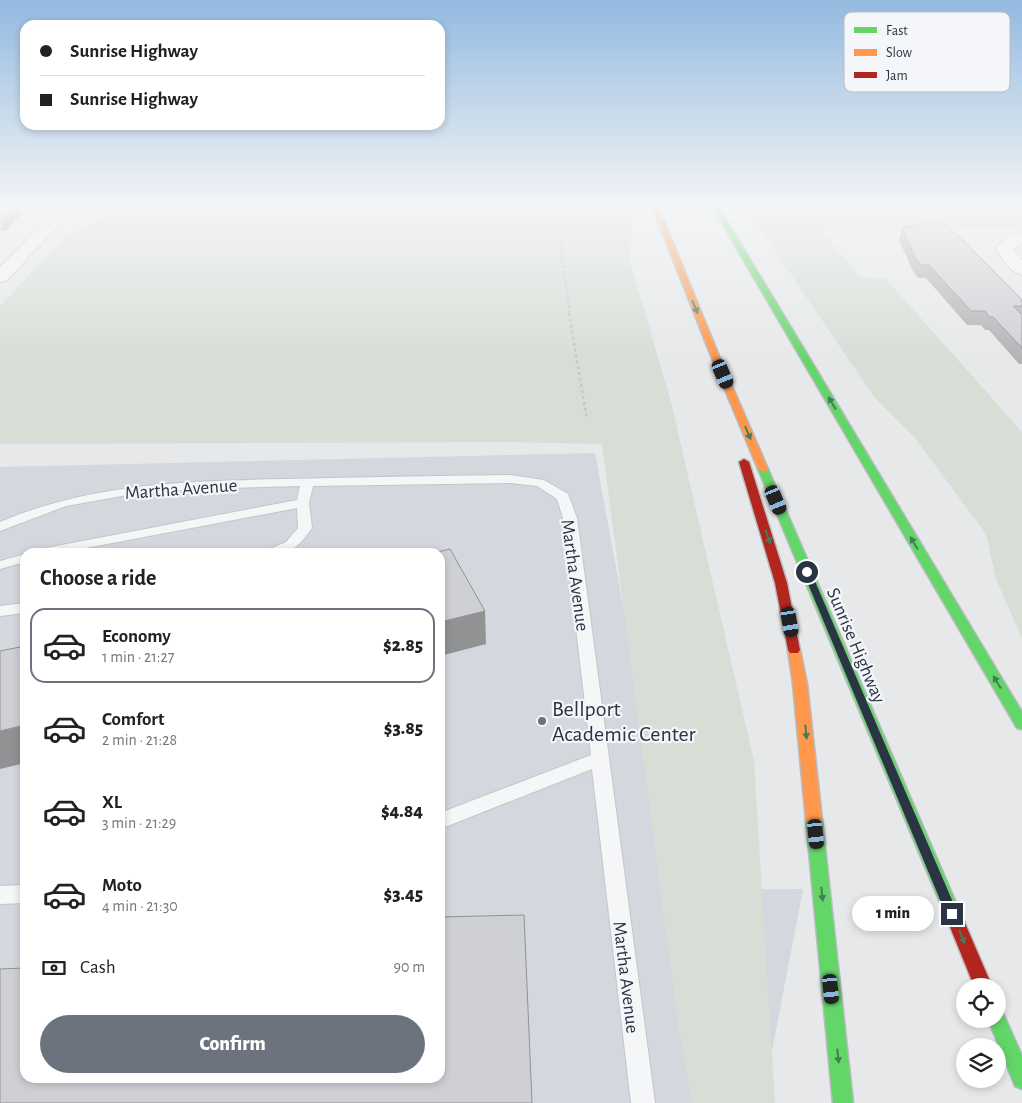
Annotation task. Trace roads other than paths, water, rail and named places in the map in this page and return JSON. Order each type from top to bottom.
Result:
[{"type":"highway","name":"Sunrise Highway","points":[[676,257],[715,356],[980,978]]},
{"type":"highway","points":[[746,257],[1022,724]]},
{"type":"highway","points":[[715,356],[758,511],[781,583],[797,666],[843,1103]]},
{"type":"highway","points":[[1001,1028],[1022,1079]]},
{"type":"street","points":[[0,277],[19,257]]},
{"type":"street","points":[[1009,257],[1022,270]]},
{"type":"lane","name":"Martha Avenue","points":[[0,527],[23,516],[88,496],[155,487],[307,482],[510,479],[540,483],[563,498],[570,518],[643,1103]]},
{"type":"lane","points":[[284,548],[291,545],[305,528],[304,503],[307,482]]},
{"type":"lane","points":[[67,548],[304,503]]},
{"type":"lane","points":[[0,566],[20,560]]},
{"type":"lane","points":[[0,612],[20,609]]},
{"type":"lane","points":[[445,819],[600,759]]},
{"type":"lane","points":[[0,895],[20,894]]},
{"type":"place","name":"Bellport Academic Center","points":[[542,721]]}]
